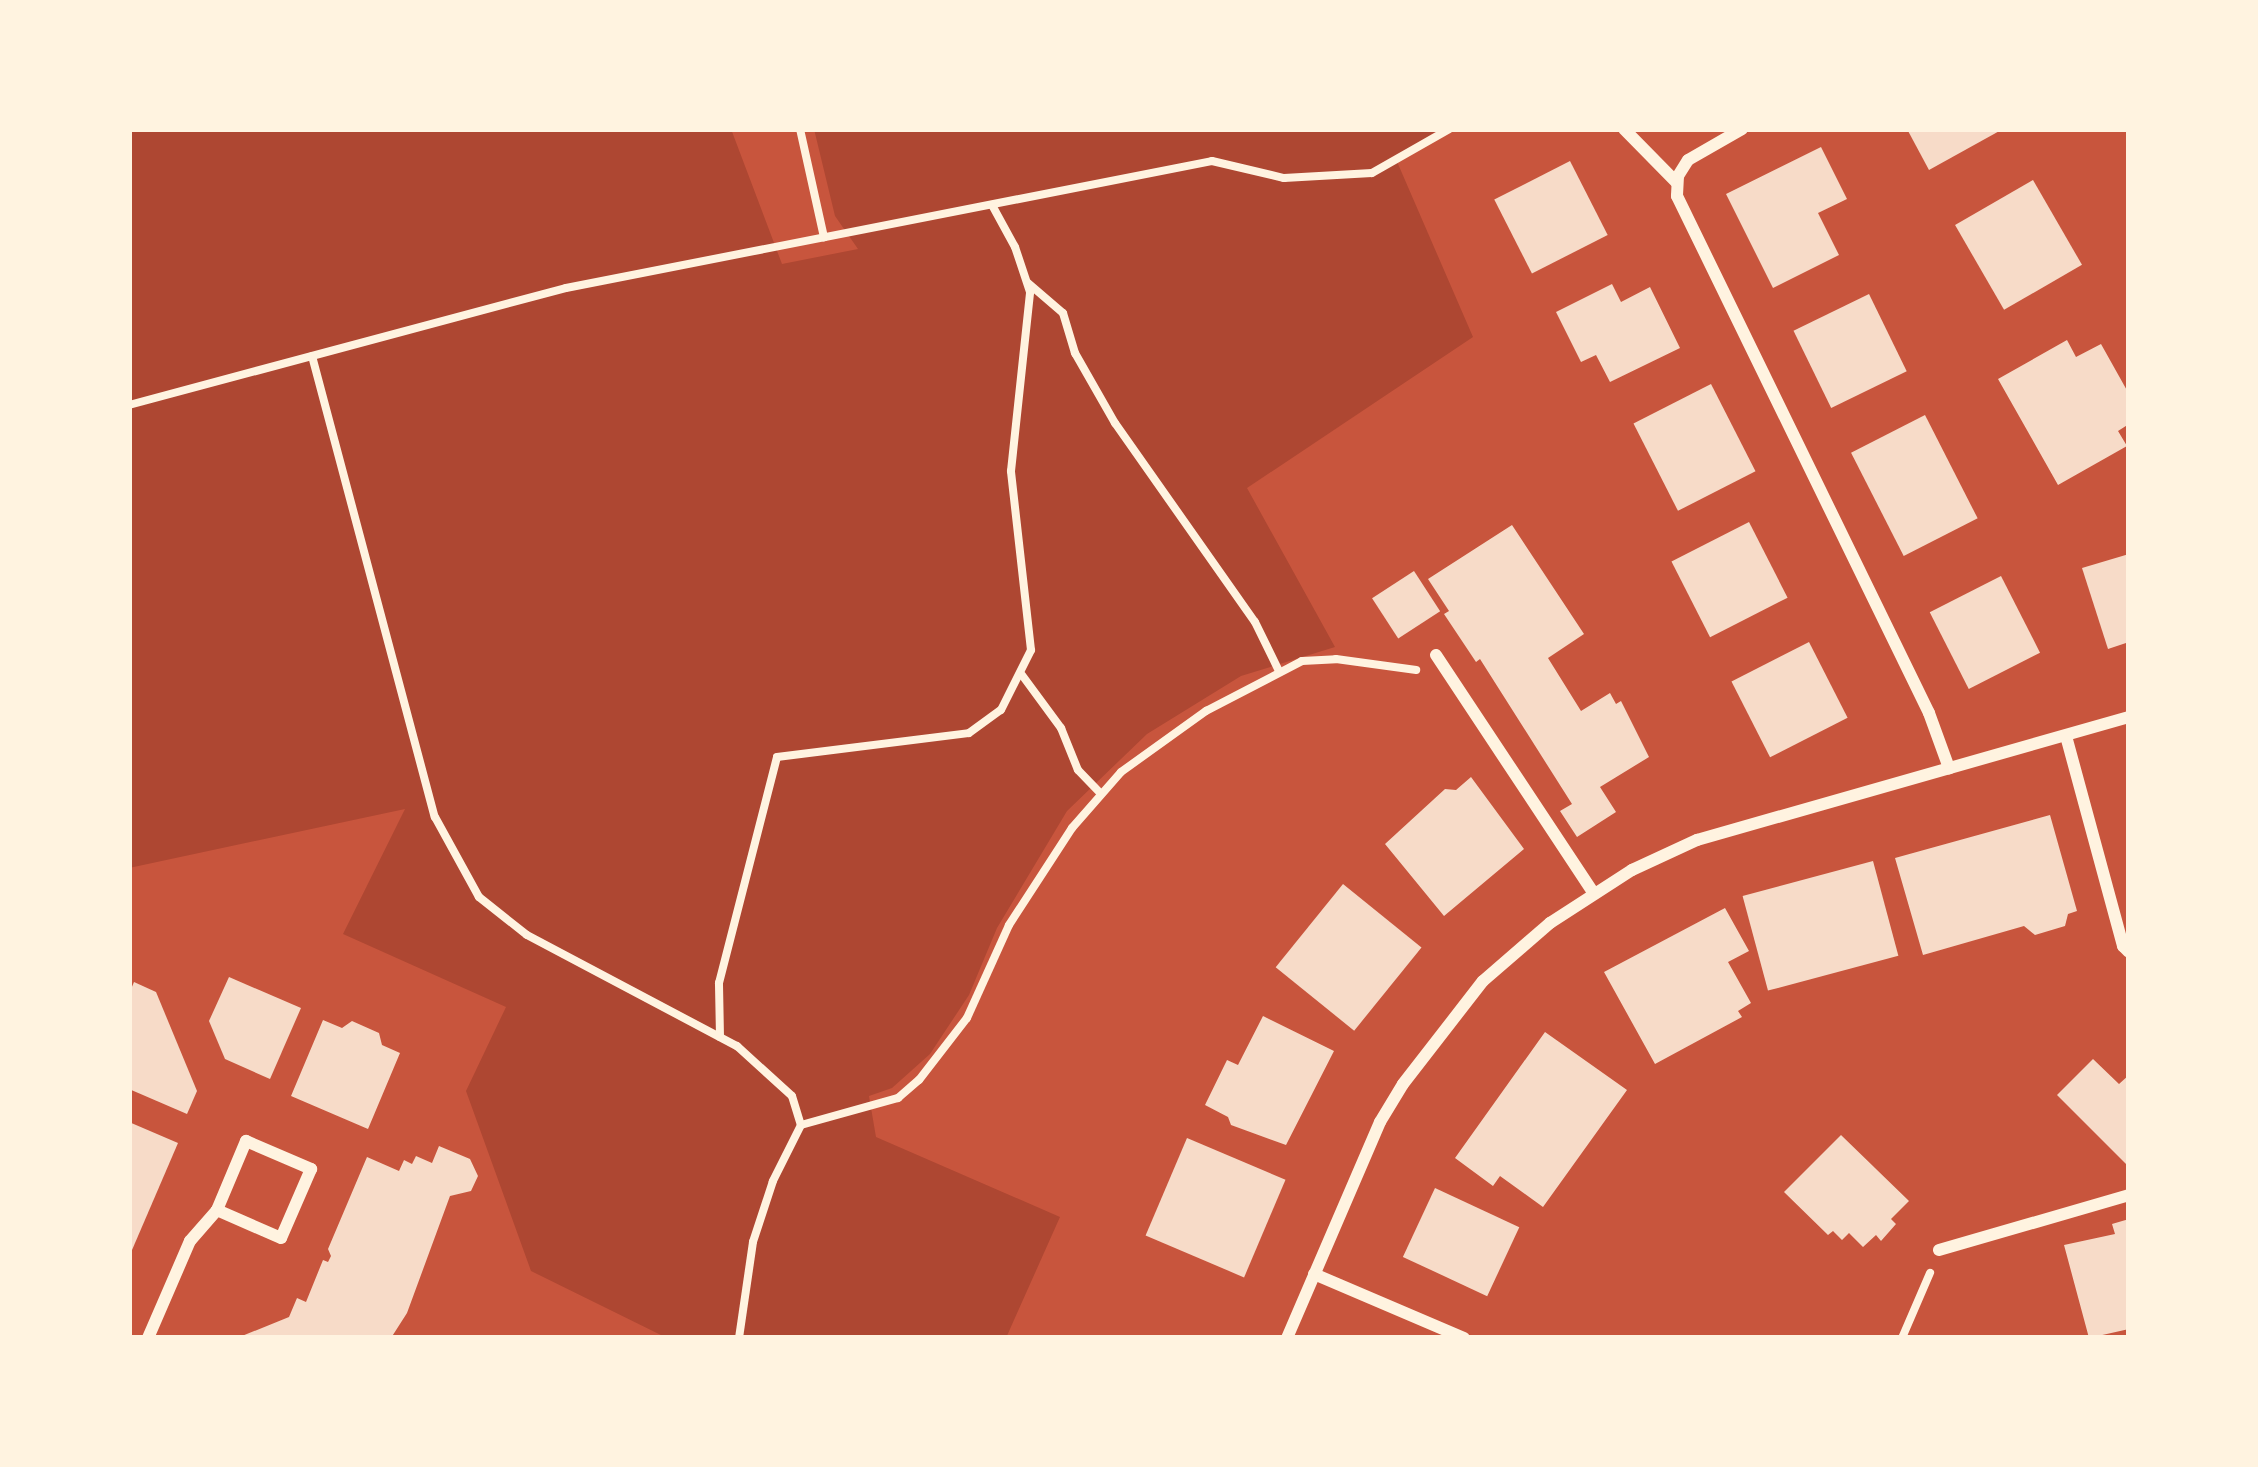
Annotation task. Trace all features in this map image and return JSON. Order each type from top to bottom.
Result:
[{"type":"street","points":[[1624,129],[1676,182],[1679,202],[1929,713],[1949,768]]},
{"type":"street","points":[[1676,182],[1688,160],[1742,129]]},
{"type":"street","points":[[1436,656],[1593,892]]},
{"type":"street","points":[[1287,1338],[1381,1122],[1426,1049],[1501,965],[1593,892],[1661,855],[1742,824],[2129,717]]},
{"type":"street","points":[[2066,736],[2123,946],[2129,952]]},
{"type":"street","points":[[148,1338],[190,1241],[217,1210],[246,1141],[311,1169],[281,1238],[217,1210]]},
{"type":"street","points":[[1939,1250],[2129,1195]]},
{"type":"street","points":[[1314,1274],[1464,1338]]},
{"type":"path","points":[[800,129],[824,237]]},
{"type":"path","points":[[129,405],[537,295],[1212,161],[1283,178],[1372,173],[1449,129]]},
{"type":"path","points":[[720,1037],[719,983],[777,757],[970,733],[1001,710],[1031,650],[1010,471],[1012,417],[1028,328],[1026,281],[992,205]]},
{"type":"path","points":[[1026,281],[1063,313],[1076,352],[1114,423],[1255,622],[1279,671]]},
{"type":"path","points":[[312,356],[435,817],[479,897],[527,935],[720,1037],[792,1096],[801,1125],[773,1181],[753,1242],[739,1338]]},
{"type":"path","points":[[801,1125],[898,1098],[919,1080],[967,1018],[1009,925],[1072,828],[1121,772],[1206,710],[1302,661],[1336,659],[1448,674]]},
{"type":"path","points":[[1022,675],[1061,728],[1078,770],[1101,794]]},
{"type":"path","points":[[1902,1338],[1939,1250]]},
{"type":"shaded area","points":[[129,129],[731,129],[782,264],[858,249],[835,216],[814,129],[1440,129],[1395,157],[1473,337],[1247,488],[1335,647],[1241,676],[1147,734],[1067,811],[997,928],[969,995],[930,1054],[892,1088],[869,1096],[876,1137],[1060,1217],[1006,1338],[667,1338],[531,1271],[466,1091],[506,1007],[343,934],[405,809],[129,868]]},
{"type":"building","points":[[1907,129],[2003,129],[1929,170]]},
{"type":"building","points":[[1821,147],[1847,199],[1818,213],[1839,255],[1773,288],[1726,194]]},
{"type":"building","points":[[1570,161],[1608,235],[1532,274],[1494,200]]},
{"type":"building","points":[[2033,180],[2082,265],[2004,310],[1955,225]]},
{"type":"building","points":[[1612,284],[1621,302],[1650,287],[1680,348],[1610,382],[1596,355],[1581,362],[1556,312]]},
{"type":"building","points":[[1869,294],[1907,371],[1831,408],[1794,331]]},
{"type":"building","points":[[2067,340],[2076,357],[2101,344],[2129,394],[2129,424],[2118,431],[2127,446],[2058,485],[1998,379]]},
{"type":"building","points":[[1711,384],[1755,471],[1678,511],[1633,423]]},
{"type":"building","points":[[1925,415],[1978,518],[1904,556],[1851,453]]},
{"type":"building","points":[[1749,522],[1788,598],[1710,637],[1671,561]]},
{"type":"building","points":[[1512,525],[1584,634],[1548,658],[1581,711],[1610,693],[1616,704],[1621,701],[1649,757],[1600,787],[1616,812],[1577,837],[1560,811],[1572,804],[1480,659],[1476,662],[1444,614],[1449,611],[1428,579]]},
{"type":"building","points":[[2129,554],[2129,642],[2108,649],[2082,568]]},
{"type":"building","points":[[1414,571],[1440,611],[1398,638],[1372,598]]},
{"type":"building","points":[[2001,576],[2040,653],[1969,689],[1930,612]]},
{"type":"building","points":[[1809,642],[1848,718],[1770,757],[1731,681]]},
{"type":"building","points":[[1471,777],[1524,849],[1444,916],[1385,844],[1445,789],[1456,790]]},
{"type":"building","points":[[2050,815],[2077,911],[2068,914],[2065,926],[2035,935],[2024,926],[1923,955],[1895,858]]},
{"type":"building","points":[[1873,861],[1898,956],[1768,991],[1743,896]]},
{"type":"building","points":[[1343,884],[1421,948],[1354,1031],[1276,967]]},
{"type":"building","points":[[1725,908],[1749,951],[1728,962],[1751,1003],[1738,1011],[1742,1017],[1655,1064],[1604,972]]},
{"type":"building","points":[[229,977],[301,1008],[270,1079],[225,1059],[209,1021]]},
{"type":"building","points":[[134,982],[156,992],[197,1091],[187,1114],[129,1089],[129,994]]},
{"type":"building","points":[[1263,1016],[1334,1051],[1286,1145],[1231,1125],[1228,1117],[1205,1105],[1227,1060],[1238,1065]]},
{"type":"building","points":[[323,1020],[342,1028],[352,1021],[379,1033],[382,1045],[400,1053],[368,1129],[291,1096]]},
{"type":"building","points":[[1545,1032],[1627,1090],[1543,1207],[1500,1176],[1493,1186],[1455,1158]]},
{"type":"building","points":[[2093,1059],[2119,1084],[2129,1075],[2129,1167],[2057,1095]]},
{"type":"building","points":[[129,1122],[178,1143],[129,1257]]},
{"type":"building","points":[[1841,1135],[1909,1201],[1891,1219],[1896,1224],[1881,1241],[1876,1235],[1863,1247],[1849,1233],[1842,1240],[1833,1231],[1828,1235],[1784,1192]]},
{"type":"building","points":[[1187,1138],[1285,1180],[1244,1277],[1146,1236]]},
{"type":"building","points":[[439,1146],[470,1159],[478,1176],[471,1191],[450,1196],[407,1313],[391,1338],[237,1338],[289,1317],[297,1298],[306,1302],[323,1260],[328,1262],[331,1256],[328,1249],[367,1157],[399,1171],[404,1160],[412,1164],[416,1156],[432,1163]]},
{"type":"building","points":[[1435,1188],[1519,1227],[1487,1296],[1403,1257]]},
{"type":"building","points":[[2129,1219],[2129,1329],[2089,1338],[2064,1245],[2115,1234],[2112,1224]]}]
